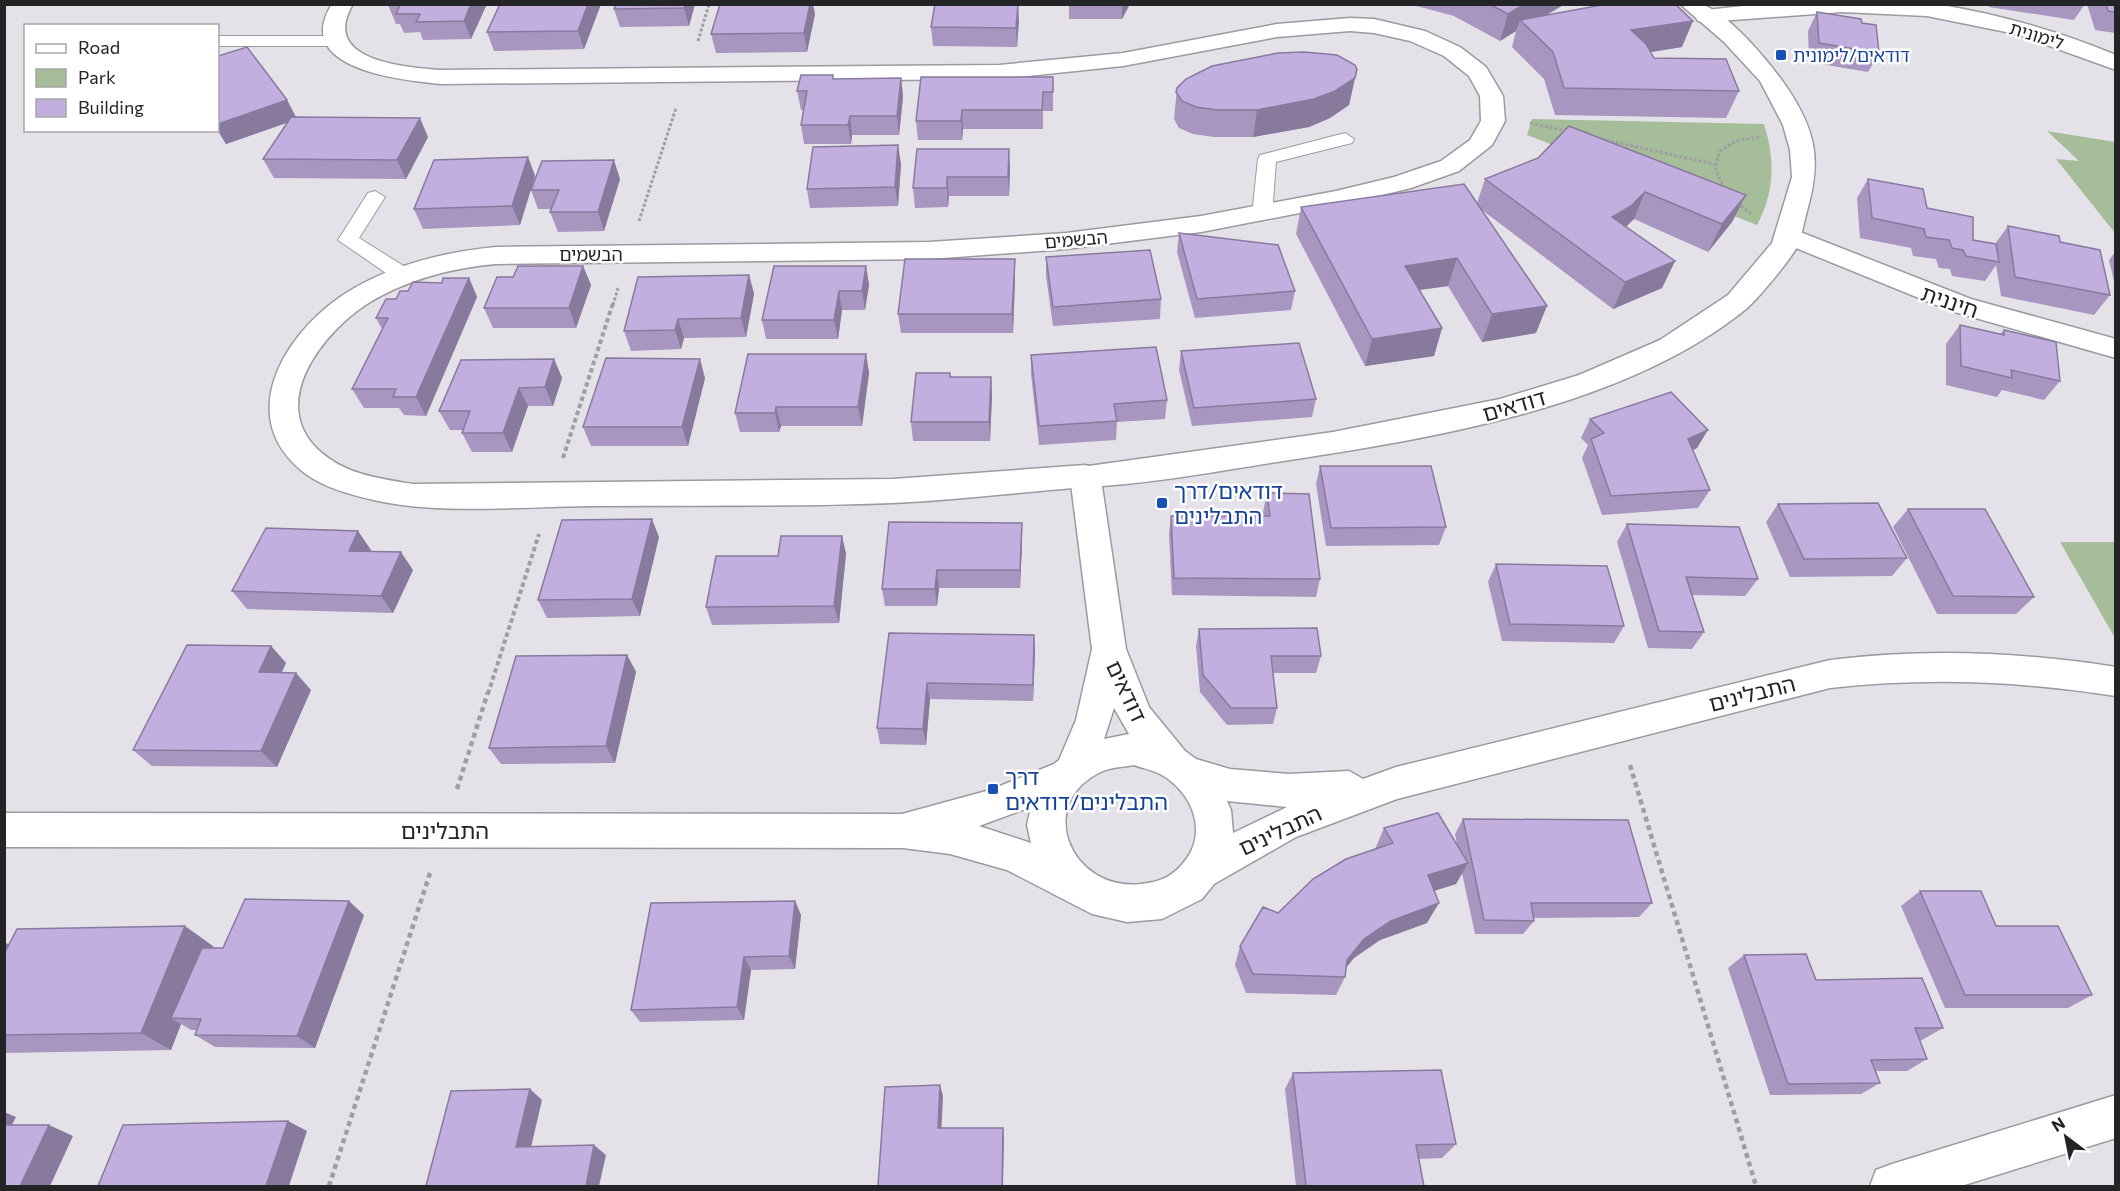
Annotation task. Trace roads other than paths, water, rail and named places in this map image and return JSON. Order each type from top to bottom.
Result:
[{"type":"street","points":[[336,41],[334,21],[343,4]]},
{"type":"street","name":"לימונית","points":[[1698,10],[1824,6],[1915,8],[1993,21],[2043,35],[2115,63]]},
{"type":"street","name":"דודאים","points":[[1181,767],[1135,716],[1108,649],[1085,476],[1194,464],[1391,434],[1491,413],[1580,385],[1656,354],[1717,318],[1741,299],[1773,264],[1790,236],[1803,197],[1805,165],[1799,135],[1788,107],[1771,80],[1751,55],[1698,10]]},
{"type":"street","name":"הבשמים","points":[[336,41],[353,59],[387,71],[440,77],[990,72],[1167,53],[1273,31],[1328,24],[1376,26],[1416,35],[1450,50],[1476,69],[1492,92],[1496,116],[1488,140],[1463,161],[1422,178],[1322,203],[1262,215],[1124,235],[966,249],[517,255],[456,260],[403,275],[348,305],[321,327],[296,360],[284,394],[286,429],[307,460],[349,483],[413,496],[893,491],[1085,476]]},
{"type":"street","name":"חיננית","points":[[1790,236],[1961,305],[2115,349]]},
{"type":"street","name":"דודאים","points":[[1070,772],[1094,720],[1108,649]]},
{"type":"street","name":"התבלינים","points":[[1202,871],[1283,825],[1396,783],[1789,684],[1871,668],[1970,665],[2051,672],[2115,682]]},
{"type":"street","points":[[1122,750],[1147,752],[1181,767],[1207,794],[1215,817],[1213,853],[1202,871],[1180,891],[1147,903],[1127,904],[1100,899],[1067,876],[1052,854],[1045,818],[1051,795],[1070,772],[1097,755],[1122,750]]},
{"type":"street","name":"התבלינים","points":[[1181,767],[1216,784],[1257,790],[1297,792],[1396,783]]},
{"type":"street","name":"התבלינים","points":[[885,831],[993,806],[1070,772]]},
{"type":"street","name":"התבלינים","points":[[4,830],[885,831],[939,834],[985,844],[1029,859],[1077,885]]},
{"type":"street","points":[[1892,1186],[2115,1116]]},
{"type":"lane","points":[[219,41],[336,41]]},
{"type":"lane","points":[[1262,215],[1267,159],[1345,139]]},
{"type":"lane","points":[[375,197],[348,240],[403,275]]},
{"type":"place","name":"דודאים/לימונית","points":[[1781,55]]},
{"type":"place","name":"דודאים/דרך התבלינים","points":[[1162,503]]},
{"type":"place","name":"דרך התבלינים/דודאים","points":[[993,789]]}]
